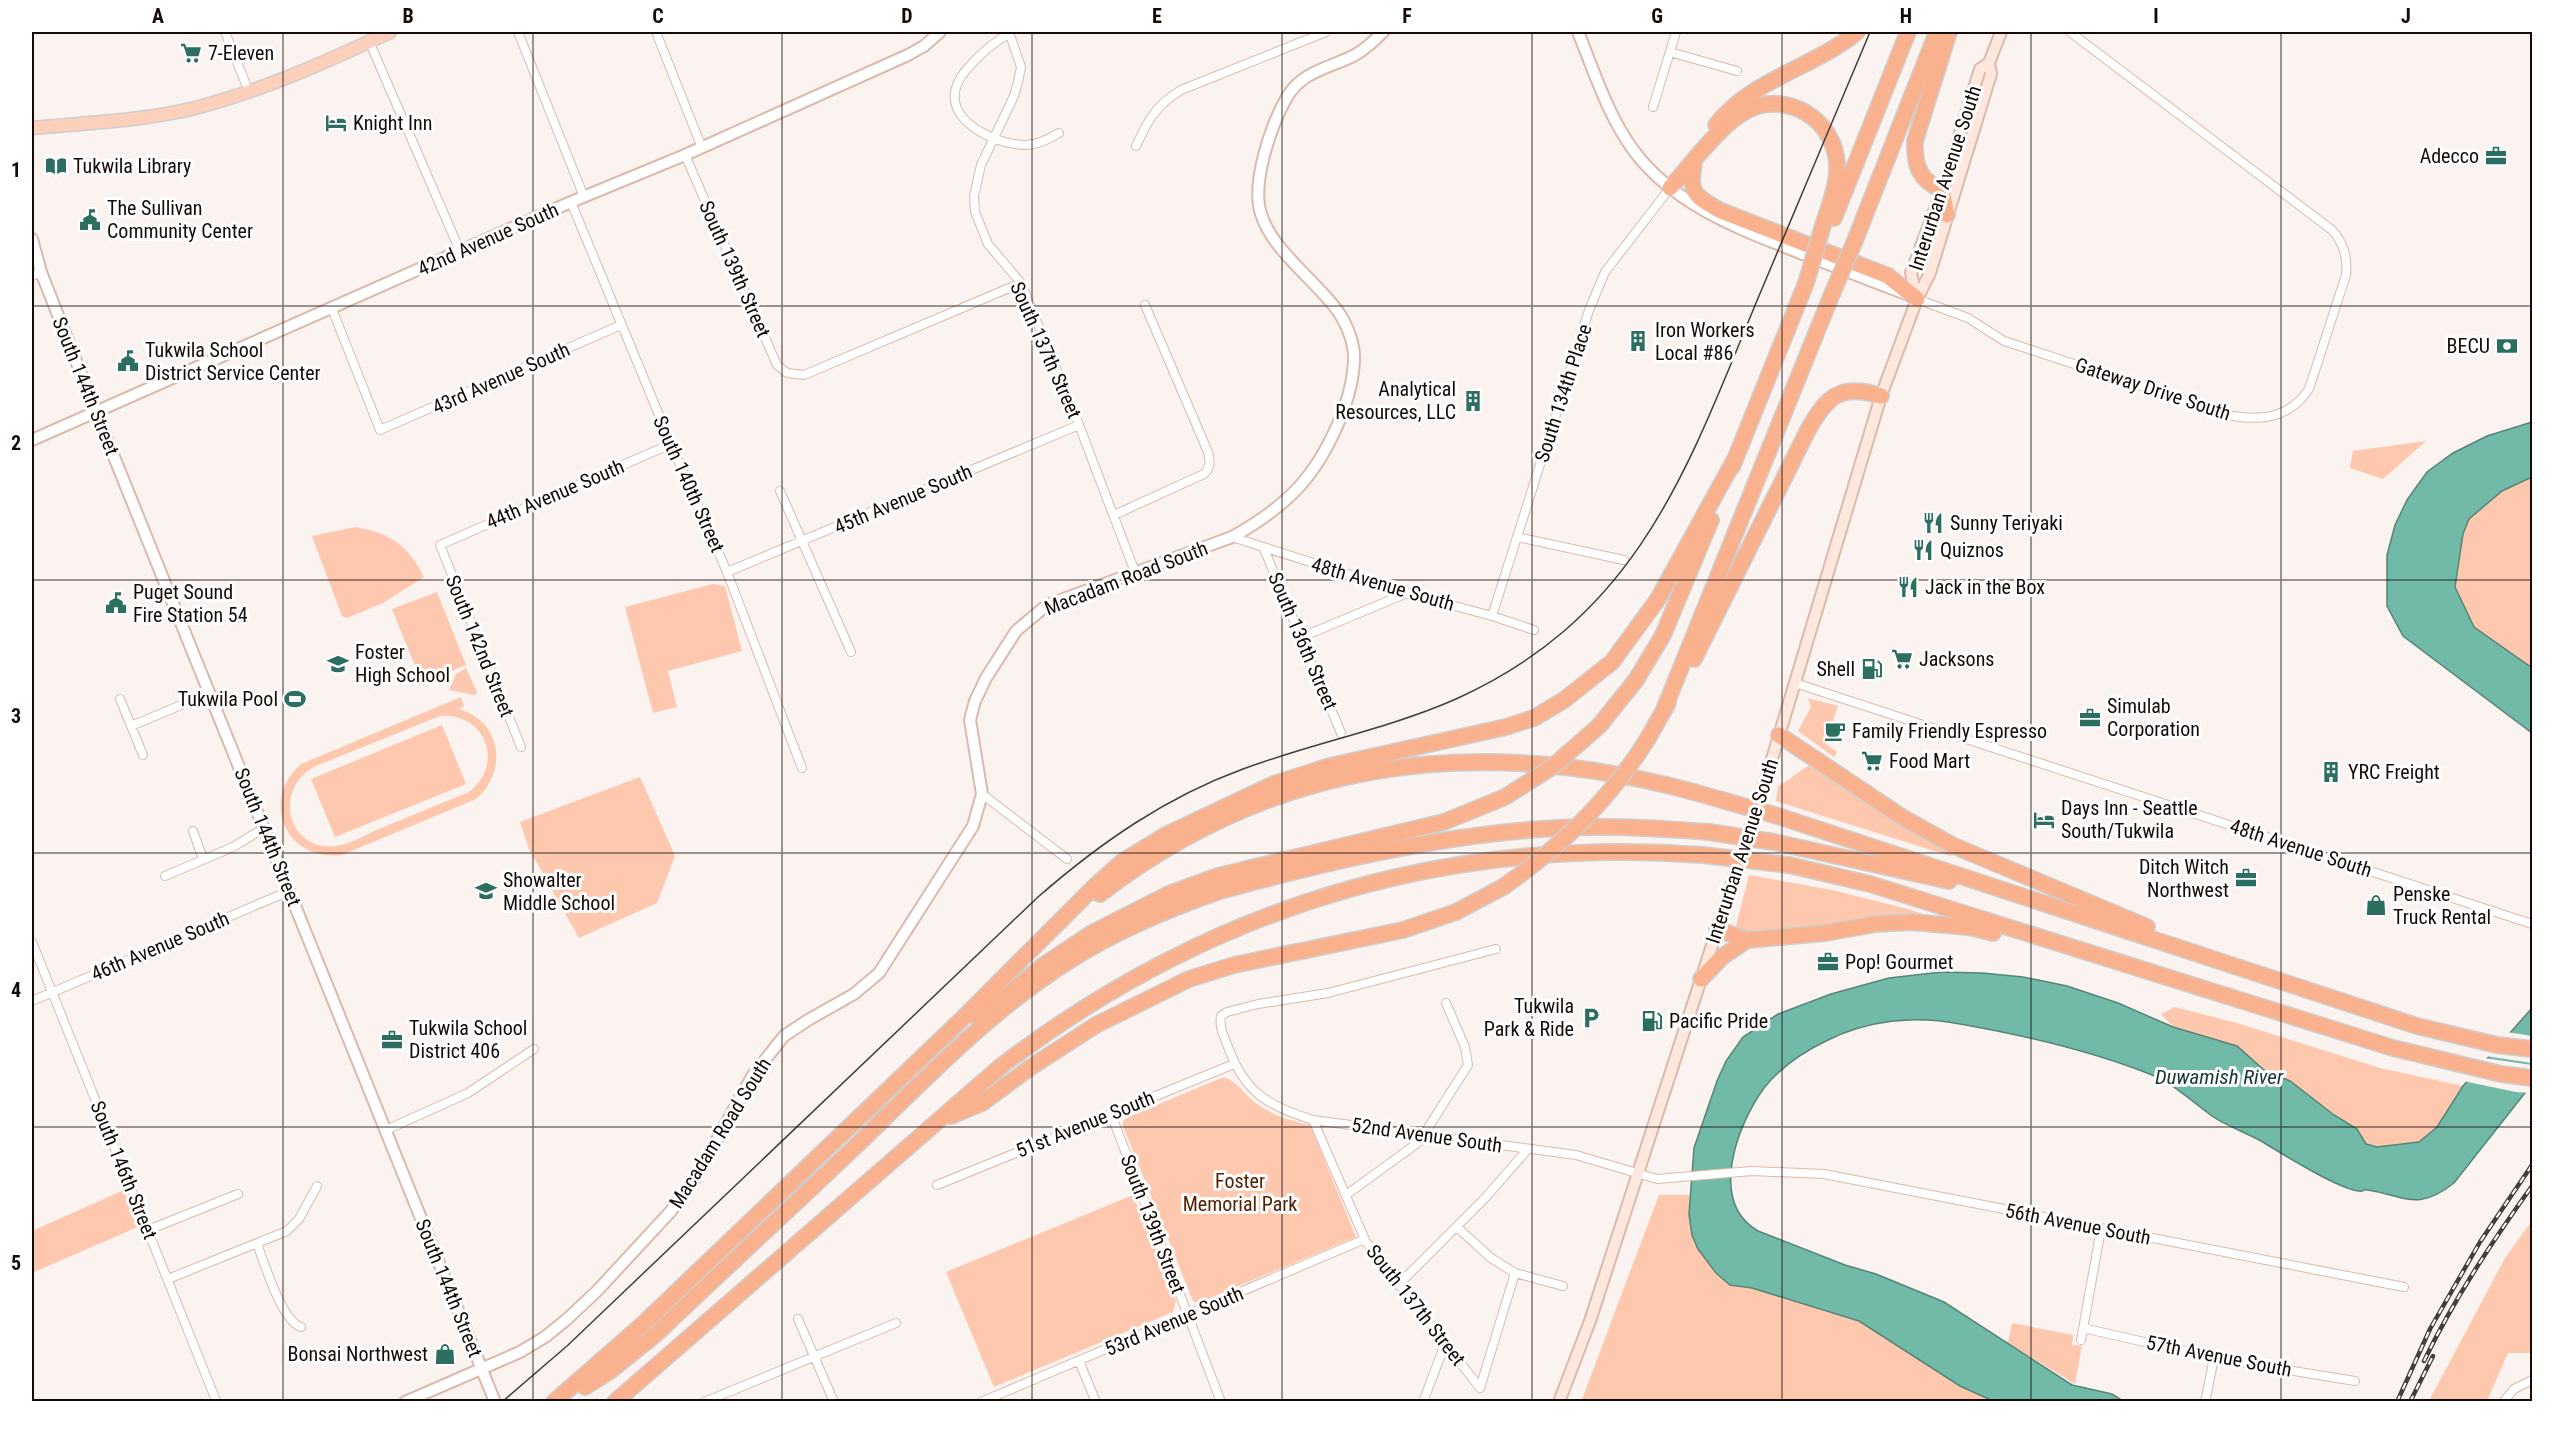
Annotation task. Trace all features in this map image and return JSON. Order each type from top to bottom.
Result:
[{"type":"highway","points":[[1670,188],[1704,140],[1734,106],[1757,89],[1832,49],[1857,32]]},
{"type":"highway","points":[[960,1021],[999,1002],[1070,947],[1118,918],[1169,894],[1218,876],[1444,822],[1505,797],[1552,767],[1599,726],[1636,680],[1663,635],[1806,283],[1824,233],[1908,32]]},
{"type":"highway","points":[[1663,712],[1854,243],[1937,32]]},
{"type":"highway","points":[[1947,214],[1941,190],[1920,174],[1915,162],[1915,141],[1949,32]]},
{"type":"highway","points":[[1670,188],[1723,130],[1749,110],[1762,105],[1783,104],[1804,111],[1826,131],[1835,151],[1836,179],[1824,233]]},
{"type":"highway","points":[[1694,162],[1690,180],[1693,191],[1701,200],[1721,211],[1888,276],[1917,299]]},
{"type":"highway","points":[[940,1120],[982,1103],[1031,1067],[1096,1025],[1181,982],[1207,971],[1234,964],[1403,930],[1456,912],[1503,887],[1551,853],[1592,814],[1630,766],[1647,740],[1719,611],[1818,411],[1828,399],[1842,392],[1866,391],[1881,396]]},
{"type":"highway","points":[[554,1401],[643,1324],[960,1021],[1122,862],[1166,834],[1274,784],[1330,766],[1506,727],[1534,718],[1577,691],[1612,662],[1643,622],[1735,459]]},
{"type":"highway","points":[[1779,735],[1902,817],[1954,846],[2252,971]]},
{"type":"highway","points":[[1052,931],[1134,869],[1182,839],[1285,793],[1359,774],[1443,763],[1532,762],[1644,778],[1778,816],[2417,1026],[2498,1045],[2532,1049]]},
{"type":"highway","points":[[561,1401],[609,1371],[655,1335],[914,1088],[1014,1001],[1070,960],[1105,939],[1183,904],[1220,891],[1424,844],[1479,835],[1557,828],[1631,826],[1709,832],[1774,842],[1849,857],[2060,908]]},
{"type":"highway","points":[[615,1401],[1000,1067],[1061,1023],[1151,968],[1267,915],[1334,892],[1454,864],[1564,853],[1646,852],[1703,855],[1790,865],[1870,884],[2393,1048],[2501,1074],[2532,1078]]},
{"type":"highway","points":[[1717,929],[1747,940],[1825,933],[1876,924],[1932,922],[1969,927],[2024,940],[2175,981]]},
{"type":"highway","points":[[1701,979],[1722,957],[1747,940]]},
{"type":"main road","points":[[32,128],[149,116],[192,108],[249,92],[318,67],[390,32]]},
{"type":"main road","name":"Interurban Avenue South","points":[[1559,1401],[1590,1321],[1701,979],[1779,735],[1881,396],[1917,299],[1930,273],[1991,74],[1989,63],[2001,32]]},
{"type":"main road","name":"Interurban Avenue South","points":[[1917,299],[1911,273],[1941,190],[1980,69],[1989,63]]},
{"type":"street","points":[[225,32],[249,92]]},
{"type":"street","points":[[518,32],[584,197]]},
{"type":"street","points":[[656,32],[702,148]]},
{"type":"street","name":"42nd Avenue South","points":[[32,440],[571,202],[702,148],[908,55],[924,46],[940,32]]},
{"type":"street","points":[[1010,32],[970,66],[960,79],[955,92],[958,111],[965,120],[994,138],[1026,145],[1041,142],[1059,133]]},
{"type":"street","name":"South 137th Street","points":[[1010,32],[1021,67],[1014,96],[981,165],[976,183],[975,212],[988,244],[1021,283],[1079,425],[1135,572]]},
{"type":"street","points":[[1136,146],[1157,108],[1169,97],[1181,90],[1326,32]]},
{"type":"street","name":"Macadam Road South","points":[[482,1369],[545,1337],[597,1291],[677,1203],[694,1179],[753,1076],[784,1036],[854,994],[879,973],[973,826],[981,794],[970,720],[975,701],[986,678],[1016,631],[1047,605],[1232,537],[1255,524],[1292,494],[1319,460],[1346,401],[1354,359],[1351,339],[1336,310],[1281,248],[1262,217],[1258,196],[1263,162],[1279,116],[1294,86],[1304,77],[1355,55],[1383,32]]},
{"type":"street","name":"Gateway Drive South","points":[[1578,32],[1623,135],[1643,163],[1670,188],[1711,215],[1745,231],[1968,318],[2004,341],[2233,416],[2249,419],[2280,415],[2297,404],[2309,389],[2346,275],[2348,262],[2341,240],[2332,230],[2070,32]]},
{"type":"street","points":[[1653,107],[1676,32]]},
{"type":"street","points":[[369,41],[460,251]]},
{"type":"street","points":[[1670,52],[1737,71]]},
{"type":"street","name":"South 139th Street","points":[[685,155],[777,365],[787,373],[804,375],[1021,283]]},
{"type":"street","name":"South 134th Place","points":[[1492,616],[1589,310],[1601,282],[1622,248],[1670,188]]},
{"type":"street","name":"South 140th Street","points":[[571,202],[671,444],[728,572],[802,768]]},
{"type":"street","name":"South 144th Street","points":[[32,239],[36,274]]},
{"type":"street","name":"South 144th Street","points":[[32,257],[36,274],[96,412],[494,1400]]},
{"type":"street","points":[[1114,515],[1204,474],[1210,463],[1208,452],[1145,305]]},
{"type":"street","name":"43rd Avenue South","points":[[332,309],[380,430],[621,325]]},
{"type":"street","name":"45th Avenue South","points":[[728,572],[1079,425]]},
{"type":"street","name":"44th Avenue South","points":[[440,544],[671,444]]},
{"type":"street","points":[[780,491],[851,652]]},
{"type":"street","name":"48th Avenue South","points":[[1232,537],[1264,549],[1534,630]]},
{"type":"street","points":[[1517,537],[1624,560]]},
{"type":"street","name":"South 142nd Street","points":[[440,544],[521,747]]},
{"type":"street","name":"South 136th Street","points":[[1264,549],[1341,733]]},
{"type":"street","points":[[1302,637],[1407,593]]},
{"type":"street","name":"48th Avenue South","points":[[1795,683],[2532,924]]},
{"type":"street","points":[[131,726],[210,693]]},
{"type":"street","points":[[120,699],[143,755]]},
{"type":"street","points":[[981,794],[1068,860]]},
{"type":"street","points":[[165,876],[233,847],[264,828]]},
{"type":"street","points":[[193,831],[203,860]]},
{"type":"street","name":"46th Avenue South","points":[[32,1001],[289,891]]},
{"type":"street","name":"South 146th Street","points":[[32,942],[215,1398]]},
{"type":"street","name":"52nd Avenue South","points":[[1496,949],[1328,993],[1258,1004],[1227,1012],[1221,1016],[1219,1025],[1234,1064],[1250,1087],[1274,1107],[1313,1120],[1576,1155],[1657,1179],[1688,1175]]},
{"type":"street","points":[[1346,1195],[1414,1148],[1426,1134],[1468,1065],[1465,1047],[1446,1004]]},
{"type":"street","points":[[386,1130],[468,1093],[534,1048]]},
{"type":"street","name":"51st Avenue South","points":[[937,1185],[1234,1064]]},
{"type":"street","name":"South 139th Street","points":[[1111,1114],[1221,1401]]},
{"type":"street","name":"South 137th Street","points":[[1313,1120],[1365,1239],[1398,1285],[1480,1388],[1515,1273]]},
{"type":"street","points":[[1398,1285],[1457,1227],[1528,1149]]},
{"type":"street","name":"56th Avenue South","points":[[1688,1175],[1752,1172],[1824,1174],[2404,1287]]},
{"type":"street","points":[[168,1279],[257,1244],[293,1226],[317,1186]]},
{"type":"street","points":[[148,1230],[238,1194]]},
{"type":"street","points":[[1457,1227],[1491,1258],[1515,1273],[1563,1287]]},
{"type":"street","points":[[2081,1341],[2101,1229]]},
{"type":"street","name":"53rd Avenue South","points":[[981,1401],[1365,1239]]},
{"type":"street","points":[[257,1244],[286,1314],[294,1325],[301,1327]]},
{"type":"street","points":[[798,1319],[834,1401]]},
{"type":"street","points":[[704,1401],[896,1323]]},
{"type":"street","name":"57th Avenue South","points":[[2084,1328],[2214,1358],[2355,1381]]},
{"type":"street","points":[[1423,1401],[1444,1342]]},
{"type":"street","points":[[2205,1401],[2214,1358]]},
{"type":"street","points":[[1079,1361],[1096,1401]]},
{"type":"street","points":[[405,1401],[482,1369]]},
{"type":"street","points":[[2503,1401],[2514,1389],[2532,1380]]},
{"type":"green space","points":[[2426,441],[2383,479],[2350,468],[2353,451]]},
{"type":"green space","points":[[2532,477],[2532,668],[2474,627],[2455,587],[2463,534],[2469,519],[2502,491]]},
{"type":"green space","points":[[355,527],[378,533],[397,542],[418,566],[424,577],[383,603],[347,618],[342,616],[312,536]]},
{"type":"green space","points":[[713,584],[725,586],[742,651],[668,671],[677,707],[653,713],[625,607]]},
{"type":"green space","points":[[437,592],[466,665],[422,683],[392,609]]},
{"type":"green space","points":[[466,668],[477,692],[475,695],[449,690],[456,674]]},
{"type":"green space","points":[[461,697],[464,706],[459,709],[473,715],[484,724],[496,748],[493,775],[486,788],[476,799],[342,855],[322,855],[306,849],[293,839],[285,826],[281,811],[282,795],[288,779],[301,764]],"holes":[[[440,716],[456,717],[479,731],[488,755],[486,768],[480,781],[469,792],[342,845],[319,845],[306,839],[297,829],[291,816],[290,803],[294,789],[302,776],[316,766]]]},
{"type":"green space","points":[[1808,698],[1838,706],[1825,743],[1837,752],[1834,757],[1798,731],[1811,707]]},
{"type":"green space","points":[[442,725],[466,784],[335,837],[311,779]]},
{"type":"green space","points":[[1812,764],[1881,811],[1953,854],[1950,856],[1776,801],[1778,786]]},
{"type":"green space","points":[[640,777],[675,856],[657,903],[579,938],[529,849],[520,822]]},
{"type":"green space","points":[[1749,875],[1832,890],[1929,916],[1769,934],[1745,933],[1736,926]]},
{"type":"green space","points":[[2175,1007],[2237,1023],[2380,1068],[2463,1086],[2437,1127],[2419,1142],[2377,1147],[2366,1144],[2357,1129],[2334,1115],[2290,1081],[2264,1070],[2237,1046],[2173,1027],[2161,1014]]},
{"type":"green space","name":"Foster Memorial Park","points":[[1224,1077],[1236,1084],[1266,1110],[1310,1125],[1356,1237],[1198,1303],[1193,1301],[1123,1126],[1123,1121]]},
{"type":"green space","points":[[124,1190],[140,1226],[32,1273],[32,1231]]},
{"type":"green space","name":"Foster Memorial Park","points":[[1133,1195],[1176,1300],[1173,1312],[994,1387],[946,1272]]},
{"type":"green space","points":[[1659,1195],[1690,1195],[1689,1214],[1698,1249],[1716,1273],[1730,1285],[1752,1288],[1859,1321],[1960,1386],[1993,1401],[1581,1402]]},
{"type":"green space","points":[[2532,1221],[2532,1353],[2508,1353],[2487,1401],[2429,1401],[2505,1258]]},
{"type":"green space","points":[[2012,1323],[2073,1335],[2072,1345],[2082,1346],[2075,1384],[2008,1343]]},
{"type":"water","points":[[2532,422],[2532,477],[2502,491],[2469,519],[2463,534],[2455,587],[2474,627],[2532,668],[2532,733],[2403,636],[2387,606],[2387,555],[2395,525],[2407,500],[2427,472],[2453,453],[2487,436]]},
{"type":"water","name":"Duwamish River","points":[[1942,972],[2023,977],[2067,986],[2118,1003],[2173,1027],[2237,1046],[2264,1070],[2290,1081],[2334,1115],[2357,1129],[2366,1144],[2377,1147],[2419,1142],[2437,1127],[2463,1086],[2532,1008],[2532,1084],[2454,1183],[2430,1197],[2411,1200],[2368,1190],[2359,1191],[2338,1184],[2261,1141],[2217,1120],[2173,1086],[2156,1077],[2102,1057],[2055,1044],[1943,1021],[1909,1020],[1858,1028],[1809,1050],[1792,1061],[1770,1081],[1745,1122],[1732,1163],[1731,1183],[1734,1202],[1743,1218],[1758,1231],[1845,1265],[1876,1274],[1944,1302],[2072,1385],[2112,1394],[2123,1401],[1993,1401],[1960,1386],[1859,1321],[1752,1288],[1730,1285],[1716,1273],[1698,1249],[1692,1235],[1689,1214],[1694,1148],[1717,1081],[1726,1061],[1743,1037],[1778,1014],[1831,994],[1889,978]]},
{"type":"pier","points":[[2507,1032],[2532,1036],[2532,1063],[2485,1056]]},
{"type":"pier","points":[[2484,1058],[2532,1065],[2530,1093],[2463,1081]]},
{"type":"tram line","points":[[502,1402],[567,1346],[1038,897],[1085,858],[1135,823],[1187,793],[1215,780],[1269,760],[1404,719],[1456,699],[1518,665],[1569,626],[1612,582],[1648,534],[1678,481],[1705,425],[1870,32]]},
{"type":"railway","points":[[2397,1402],[2430,1329],[2480,1242],[2532,1165]]},
{"type":"railway","points":[[2424,1361],[2474,1271],[2532,1186]]},
{"type":"railway","points":[[2410,1402],[2433,1356]]},
{"type":"place","name":"7-Eleven","points":[[191,53]]},
{"type":"place","name":"Knight Inn","points":[[336,123]]},
{"type":"place","name":"Adecco","points":[[2496,156]]},
{"type":"place","name":"Tukwila Library","points":[[56,166]]},
{"type":"place","name":"The Sullivan Community Center","points":[[90,220]]},
{"type":"place","name":"Iron Workers Local #86","points":[[1638,341]]},
{"type":"place","name":"BECU","points":[[2507,346]]},
{"type":"place","name":"Tukwila School District Service Center","points":[[128,361]]},
{"type":"place","name":"Analytical Resources, LLC","points":[[1473,401]]},
{"type":"place","name":"Sunny Teriyaki","points":[[1933,523]]},
{"type":"place","name":"Quiznos","points":[[1923,550]]},
{"type":"place","name":"Jack in the Box","points":[[1908,587]]},
{"type":"place","name":"Puget Sound Fire Station 54","points":[[116,603]]},
{"type":"place","name":"Jacksons","points":[[1902,659]]},
{"type":"place","name":"Foster High School","points":[[338,664]]},
{"type":"place","name":"Shell","points":[[1872,669]]},
{"type":"place","name":"Tukwila Pool","points":[[295,699]]},
{"type":"place","name":"Simulab Corporation","points":[[2090,718]]},
{"type":"place","name":"Family Friendly Espresso","points":[[1835,731]]},
{"type":"place","name":"Food Mart","points":[[1872,761]]},
{"type":"place","name":"YRC Freight","points":[[2331,772]]},
{"type":"place","name":"Days Inn - Seattle South/Tukwila","points":[[2044,820]]},
{"type":"place","name":"Ditch Witch Northwest","points":[[2246,878]]},
{"type":"place","name":"Showalter Middle School","points":[[486,891]]},
{"type":"place","name":"Penske Truck Rental","points":[[2376,905]]},
{"type":"place","name":"Pop! Gourmet","points":[[1828,962]]},
{"type":"place","name":"Tukwila Park & Ride","points":[[1591,1018]]},
{"type":"place","name":"Pacific Pride","points":[[1652,1021]]},
{"type":"place","name":"Tukwila School District 406","points":[[392,1040]]},
{"type":"place","name":"Bonsai Northwest","points":[[445,1354]]}]
